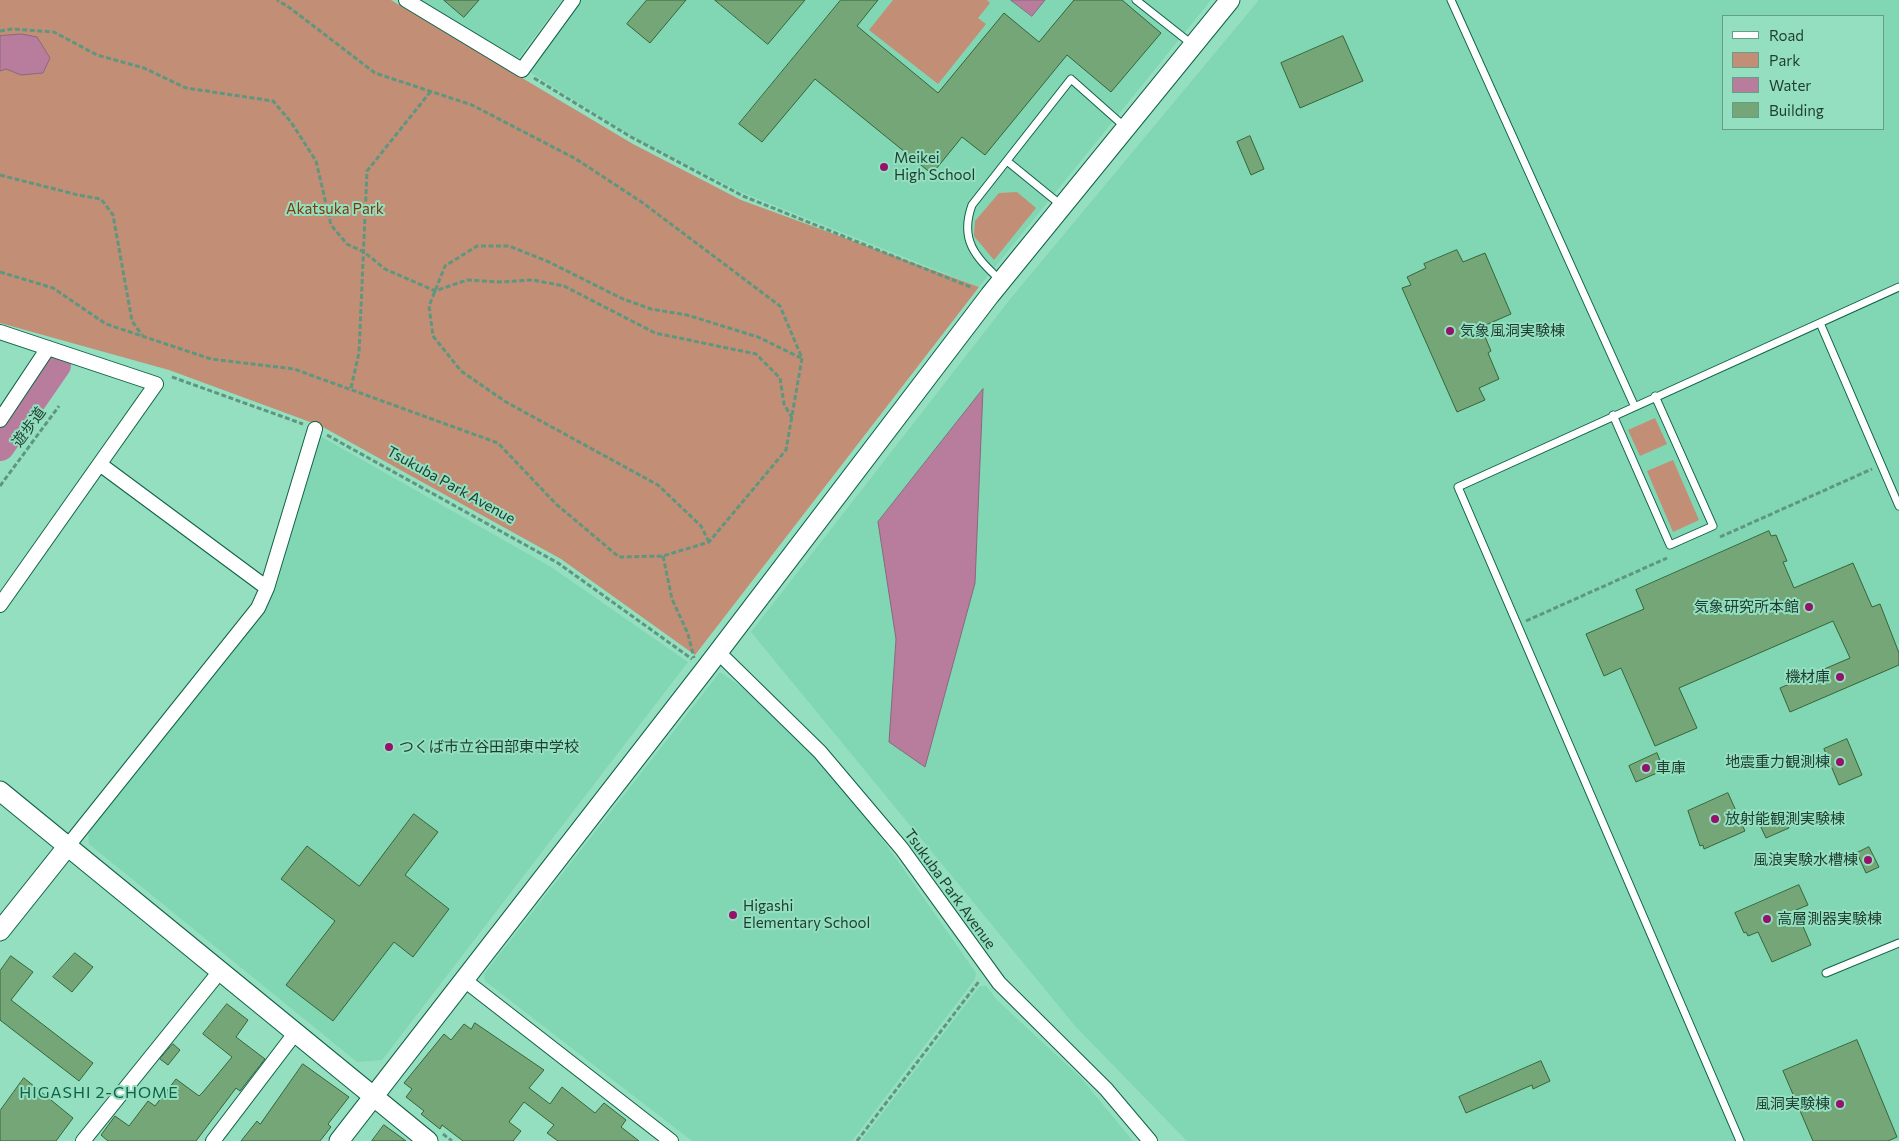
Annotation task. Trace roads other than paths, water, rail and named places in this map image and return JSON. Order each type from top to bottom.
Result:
[{"type":"street","points":[[406,0],[522,70],[573,0]]},
{"type":"street","points":[[339,1141],[706,668],[1002,281],[1230,0]]},
{"type":"street","points":[[0,332],[156,384],[101,465],[0,605]]},
{"type":"street","points":[[0,420],[48,348]]},
{"type":"street","points":[[0,930],[258,608],[267,588],[315,429]]},
{"type":"street","points":[[101,465],[267,588]]},
{"type":"street","name":"Tsukuba Park Avenue","points":[[723,657],[820,752],[902,849],[999,982],[1106,1089],[1150,1141]]},
{"type":"street","points":[[0,791],[373,1096],[432,1135]]},
{"type":"street","points":[[83,1141],[221,970]]},
{"type":"street","points":[[463,979],[671,1141]]},
{"type":"street","points":[[213,1141],[296,1032]]},
{"type":"lane","points":[[1136,0],[1193,46]]},
{"type":"lane","points":[[1451,0],[1634,405]]},
{"type":"lane","points":[[1002,281],[975,253],[968,240],[967,221],[972,205],[1072,79],[1126,128]]},
{"type":"lane","points":[[1007,161],[1063,206]]},
{"type":"lane","points":[[1740,1141],[1458,487],[1634,405],[1899,287]]},
{"type":"lane","points":[[1820,323],[1899,506]]},
{"type":"lane","points":[[1613,415],[1670,544],[1713,526],[1655,396]]},
{"type":"lane","points":[[1826,973],[1899,943]]},
{"type":"water","points":[[1011,0],[1045,0],[1032,16]]},
{"type":"water","points":[[22,34],[37,37],[50,58],[43,73],[21,75],[6,69],[0,71],[0,36]]},
{"type":"water","points":[[983,389],[975,583],[925,767],[889,742],[896,639],[878,522]]},
{"type":"waterway","points":[[0,446],[56,365]]},
{"type":"place","name":"Meikei High School","points":[[884,167]]},
{"type":"place","name":"気象風洞実験棟","points":[[1450,331]]},
{"type":"place","name":"気象研究所本館","points":[[1809,607]]},
{"type":"place","name":"機材庫","points":[[1840,677]]},
{"type":"place","name":"つくば市立谷田部東中学校","points":[[389,747]]},
{"type":"place","name":"地震重力観測棟","points":[[1840,762]]},
{"type":"place","name":"車庫","points":[[1646,768]]},
{"type":"place","name":"放射能観測実験棟","points":[[1715,819]]},
{"type":"place","name":"風浪実験水槽棟","points":[[1868,860]]},
{"type":"place","name":"Higashi Elementary School","points":[[733,915]]},
{"type":"place","name":"高層測器実験棟","points":[[1767,919]]},
{"type":"place","name":"風洞実験棟","points":[[1840,1104]]},
{"type":"district","name":"HIGASHI 2-CHOME","points":[[99,1093]]},
{"type":"park label","name":"Akatsuka Park","points":[[335,209]]}]
